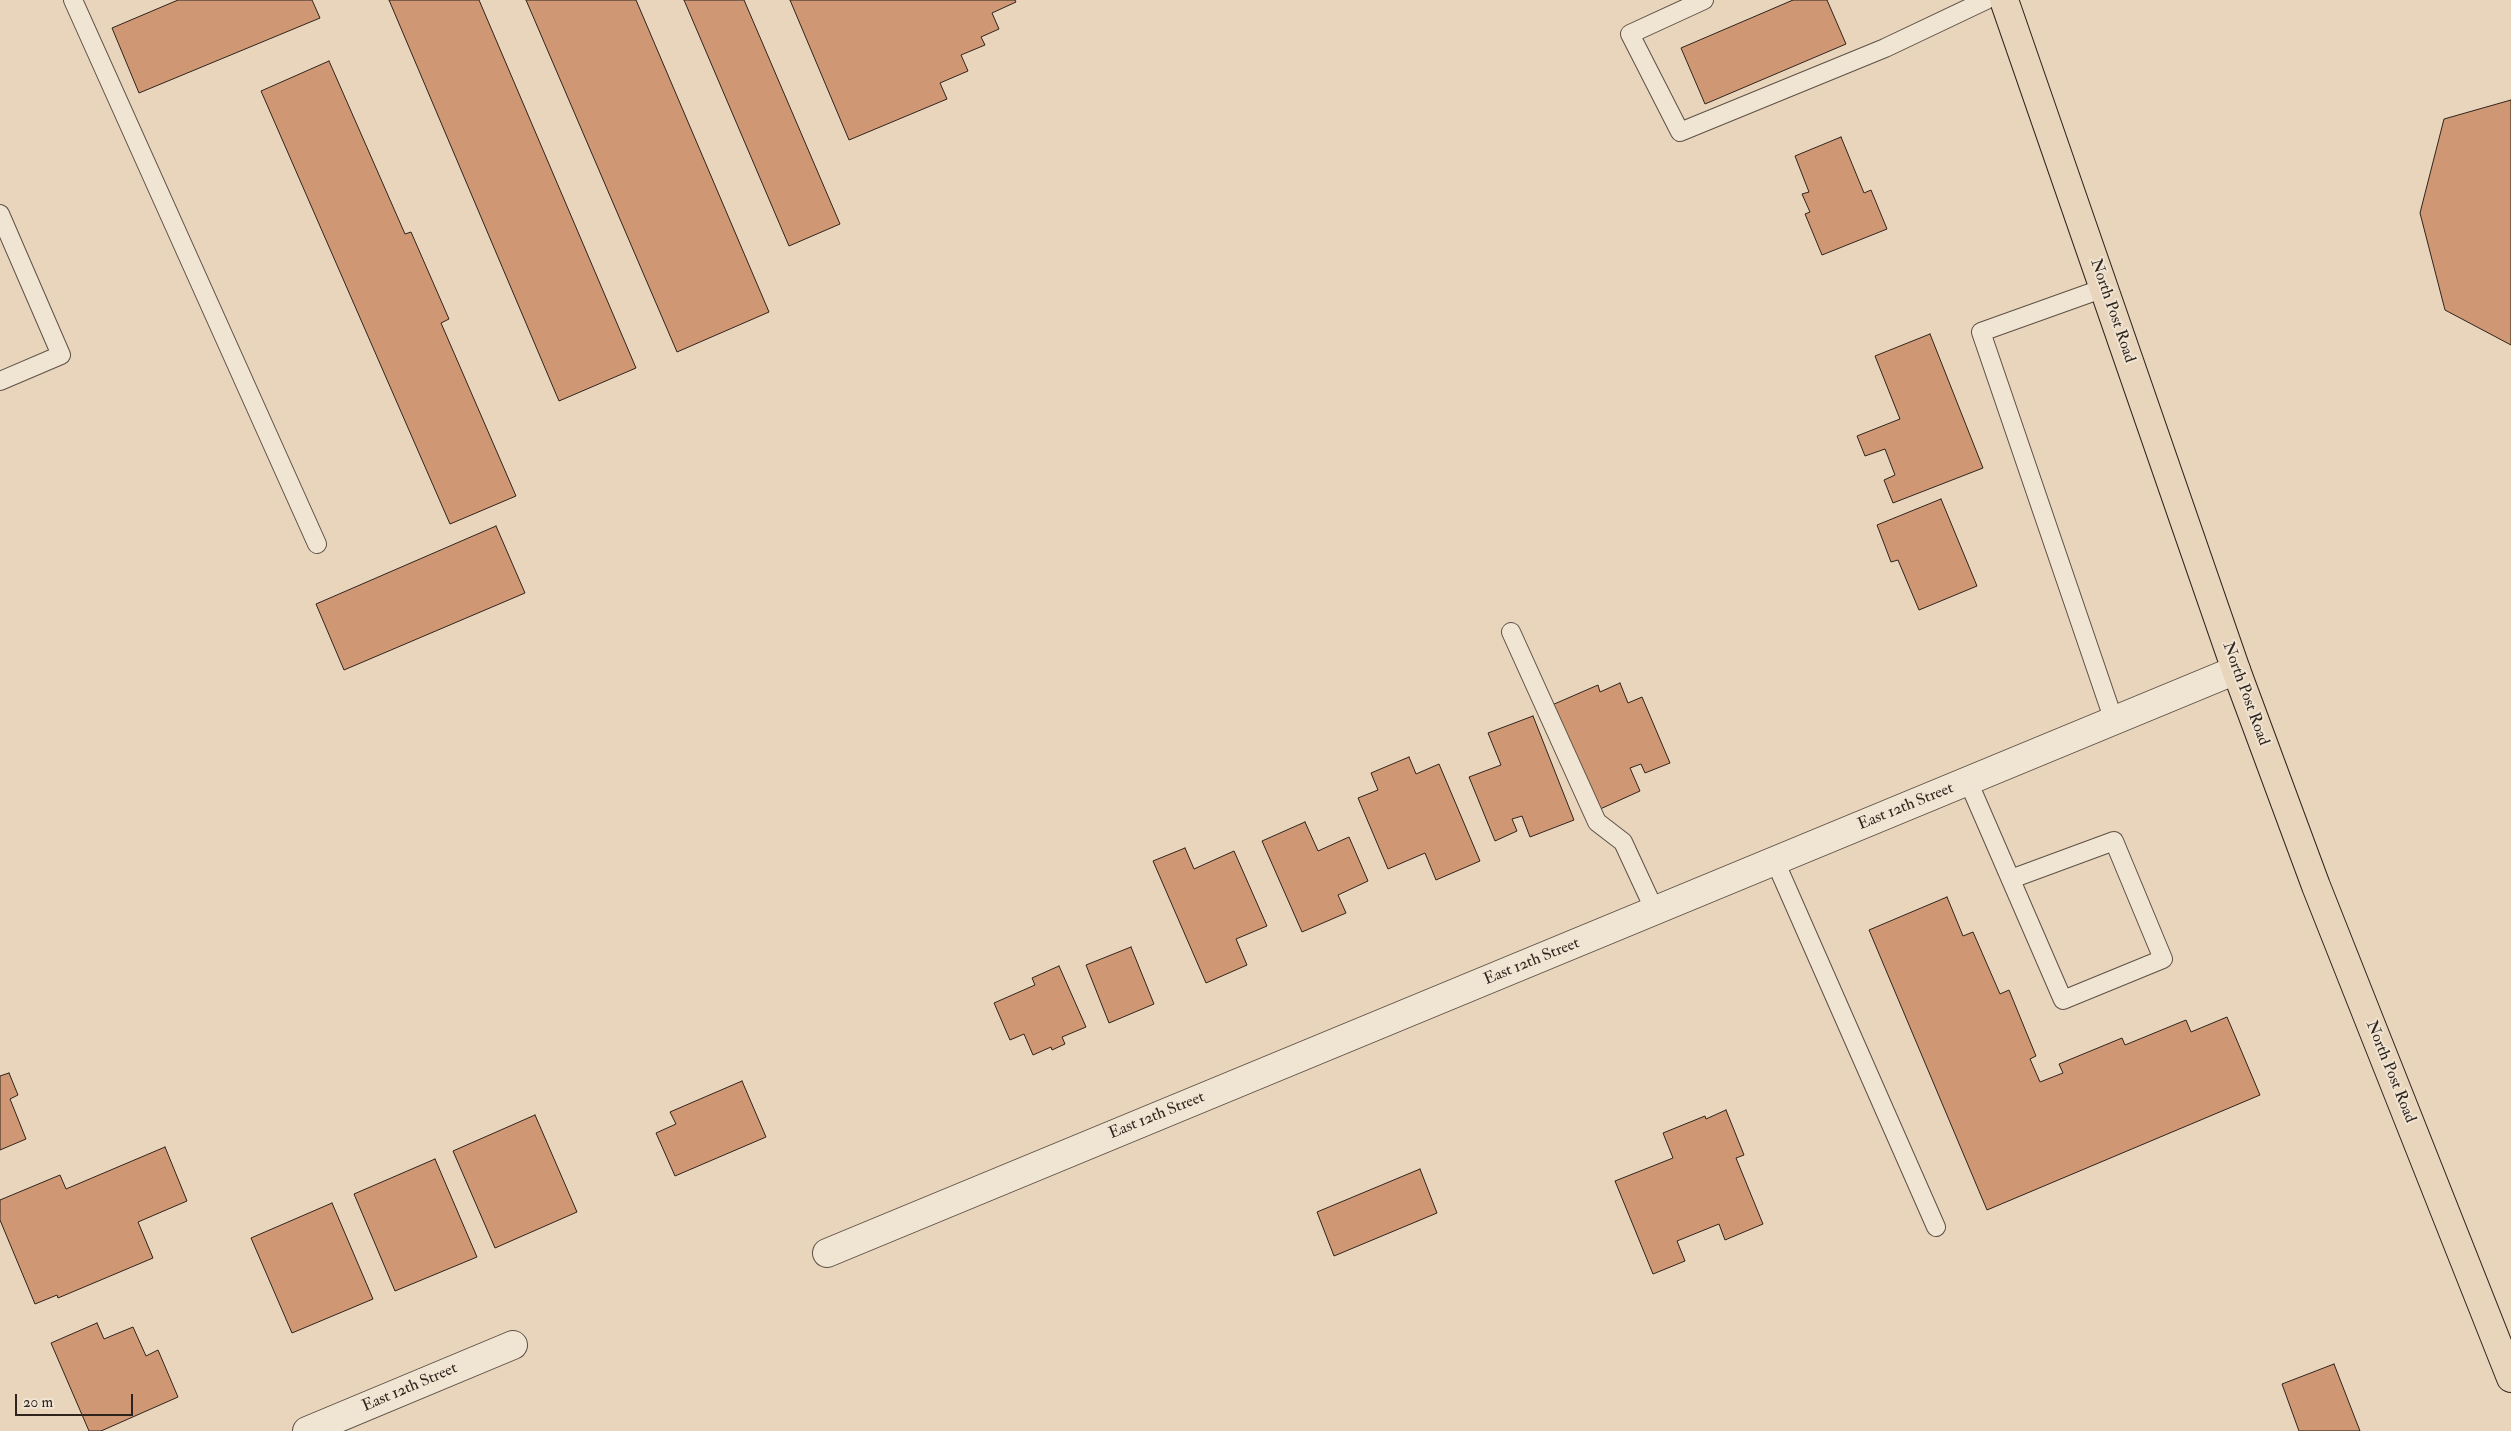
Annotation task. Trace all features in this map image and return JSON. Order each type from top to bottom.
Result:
[{"type":"main road","name":"North Post Road","points":[[2004,0],[2236,670],[2320,895],[2511,1378]]},
{"type":"street","name":"East 12th Street","points":[[828,1253],[2236,670]]},
{"type":"street","name":"East 12th Street","points":[[307,1431],[513,1345]]},
{"type":"lane","points":[[73,0],[316,544]]},
{"type":"lane","points":[[1704,0],[1630,34],[1680,132],[1885,48],[1986,0]]},
{"type":"lane","points":[[0,214],[61,355],[0,381]]},
{"type":"lane","points":[[2104,288],[1982,332],[2114,721]]},
{"type":"lane","points":[[1511,632],[1597,822],[1623,842],[1655,910]]},
{"type":"lane","points":[[1968,782],[2063,1000],[2163,959],[2114,841],[2011,879]]},
{"type":"lane","points":[[1775,861],[1936,1227]]},
{"type":"building","points":[[178,0],[312,0],[320,18],[139,93],[112,28]]},
{"type":"building","points":[[389,0],[479,0],[636,368],[559,401]]},
{"type":"building","points":[[526,0],[636,0],[769,312],[677,352]]},
{"type":"building","points":[[684,0],[744,0],[840,224],[789,246]]},
{"type":"building","points":[[790,0],[1015,0],[1016,2],[992,13],[999,29],[981,37],[985,45],[961,55],[968,71],[940,83],[947,99],[849,140]]},
{"type":"building","points":[[1793,0],[1827,0],[1846,44],[1705,104],[1681,48]]},
{"type":"building","points":[[329,61],[405,234],[411,232],[449,319],[441,323],[516,496],[450,524],[261,91]]},
{"type":"building","points":[[2511,100],[2511,345],[2445,310],[2420,213],[2444,119]]},
{"type":"building","points":[[1841,137],[1864,193],[1871,190],[1887,229],[1822,255],[1805,214],[1810,212],[1802,194],[1809,192],[1795,156]]},
{"type":"building","points":[[1930,334],[1983,468],[1893,503],[1884,480],[1895,475],[1885,449],[1865,456],[1857,436],[1900,419],[1875,356]]},
{"type":"building","points":[[1941,499],[1977,586],[1919,610],[1898,560],[1891,562],[1877,525]]},
{"type":"building","points":[[496,526],[525,593],[344,670],[316,604]]},
{"type":"building","points":[[1620,683],[1628,703],[1642,697],[1670,763],[1645,773],[1641,764],[1630,768],[1640,791],[1598,810],[1552,705],[1598,685],[1600,692]]},
{"type":"building","points":[[1533,716],[1574,820],[1530,837],[1522,816],[1512,819],[1517,831],[1495,841],[1469,777],[1501,765],[1488,733]]},
{"type":"building","points":[[1409,757],[1416,774],[1439,764],[1480,861],[1436,880],[1425,853],[1388,869],[1358,798],[1378,790],[1371,773]]},
{"type":"building","points":[[1305,822],[1318,851],[1349,837],[1368,881],[1338,895],[1346,913],[1302,932],[1262,841]]},
{"type":"building","points":[[1185,848],[1194,869],[1234,851],[1267,926],[1236,939],[1247,965],[1206,983],[1153,861]]},
{"type":"building","points":[[1947,897],[1963,936],[1973,932],[2000,994],[2009,990],[2036,1056],[2030,1059],[2040,1082],[2063,1073],[2059,1064],[2122,1038],[2125,1045],[2186,1020],[2191,1032],[2227,1017],[2260,1095],[1987,1210],[1869,930]]},
{"type":"building","points":[[1131,947],[1154,1004],[1109,1023],[1086,965]]},
{"type":"building","points":[[1059,966],[1086,1027],[1062,1037],[1065,1044],[1052,1050],[1051,1047],[1033,1055],[1024,1034],[1010,1040],[994,1003],[1035,985],[1032,978]]},
{"type":"building","points":[[9,1073],[18,1095],[10,1099],[26,1139],[0,1150],[0,1076]]},
{"type":"building","points":[[742,1081],[766,1137],[675,1176],[656,1133],[676,1124],[670,1112]]},
{"type":"building","points":[[1726,1110],[1744,1155],[1736,1158],[1763,1224],[1725,1240],[1719,1224],[1677,1241],[1685,1261],[1653,1274],[1615,1181],[1673,1158],[1663,1133],[1705,1116],[1706,1119]]},
{"type":"building","points":[[535,1115],[577,1212],[495,1248],[453,1151]]},
{"type":"building","points":[[165,1147],[187,1201],[138,1222],[153,1258],[58,1298],[57,1295],[35,1304],[0,1220],[0,1200],[60,1175],[66,1189]]},
{"type":"building","points":[[435,1159],[477,1257],[395,1291],[354,1194]]},
{"type":"building","points":[[1420,1169],[1437,1213],[1334,1256],[1317,1212]]},
{"type":"building","points":[[332,1203],[373,1299],[292,1333],[251,1238]]},
{"type":"building","points":[[97,1323],[104,1339],[133,1327],[146,1356],[158,1350],[178,1397],[101,1431],[89,1431],[51,1343]]},
{"type":"building","points":[[2334,1364],[2360,1431],[2299,1431],[2282,1384]]}]
